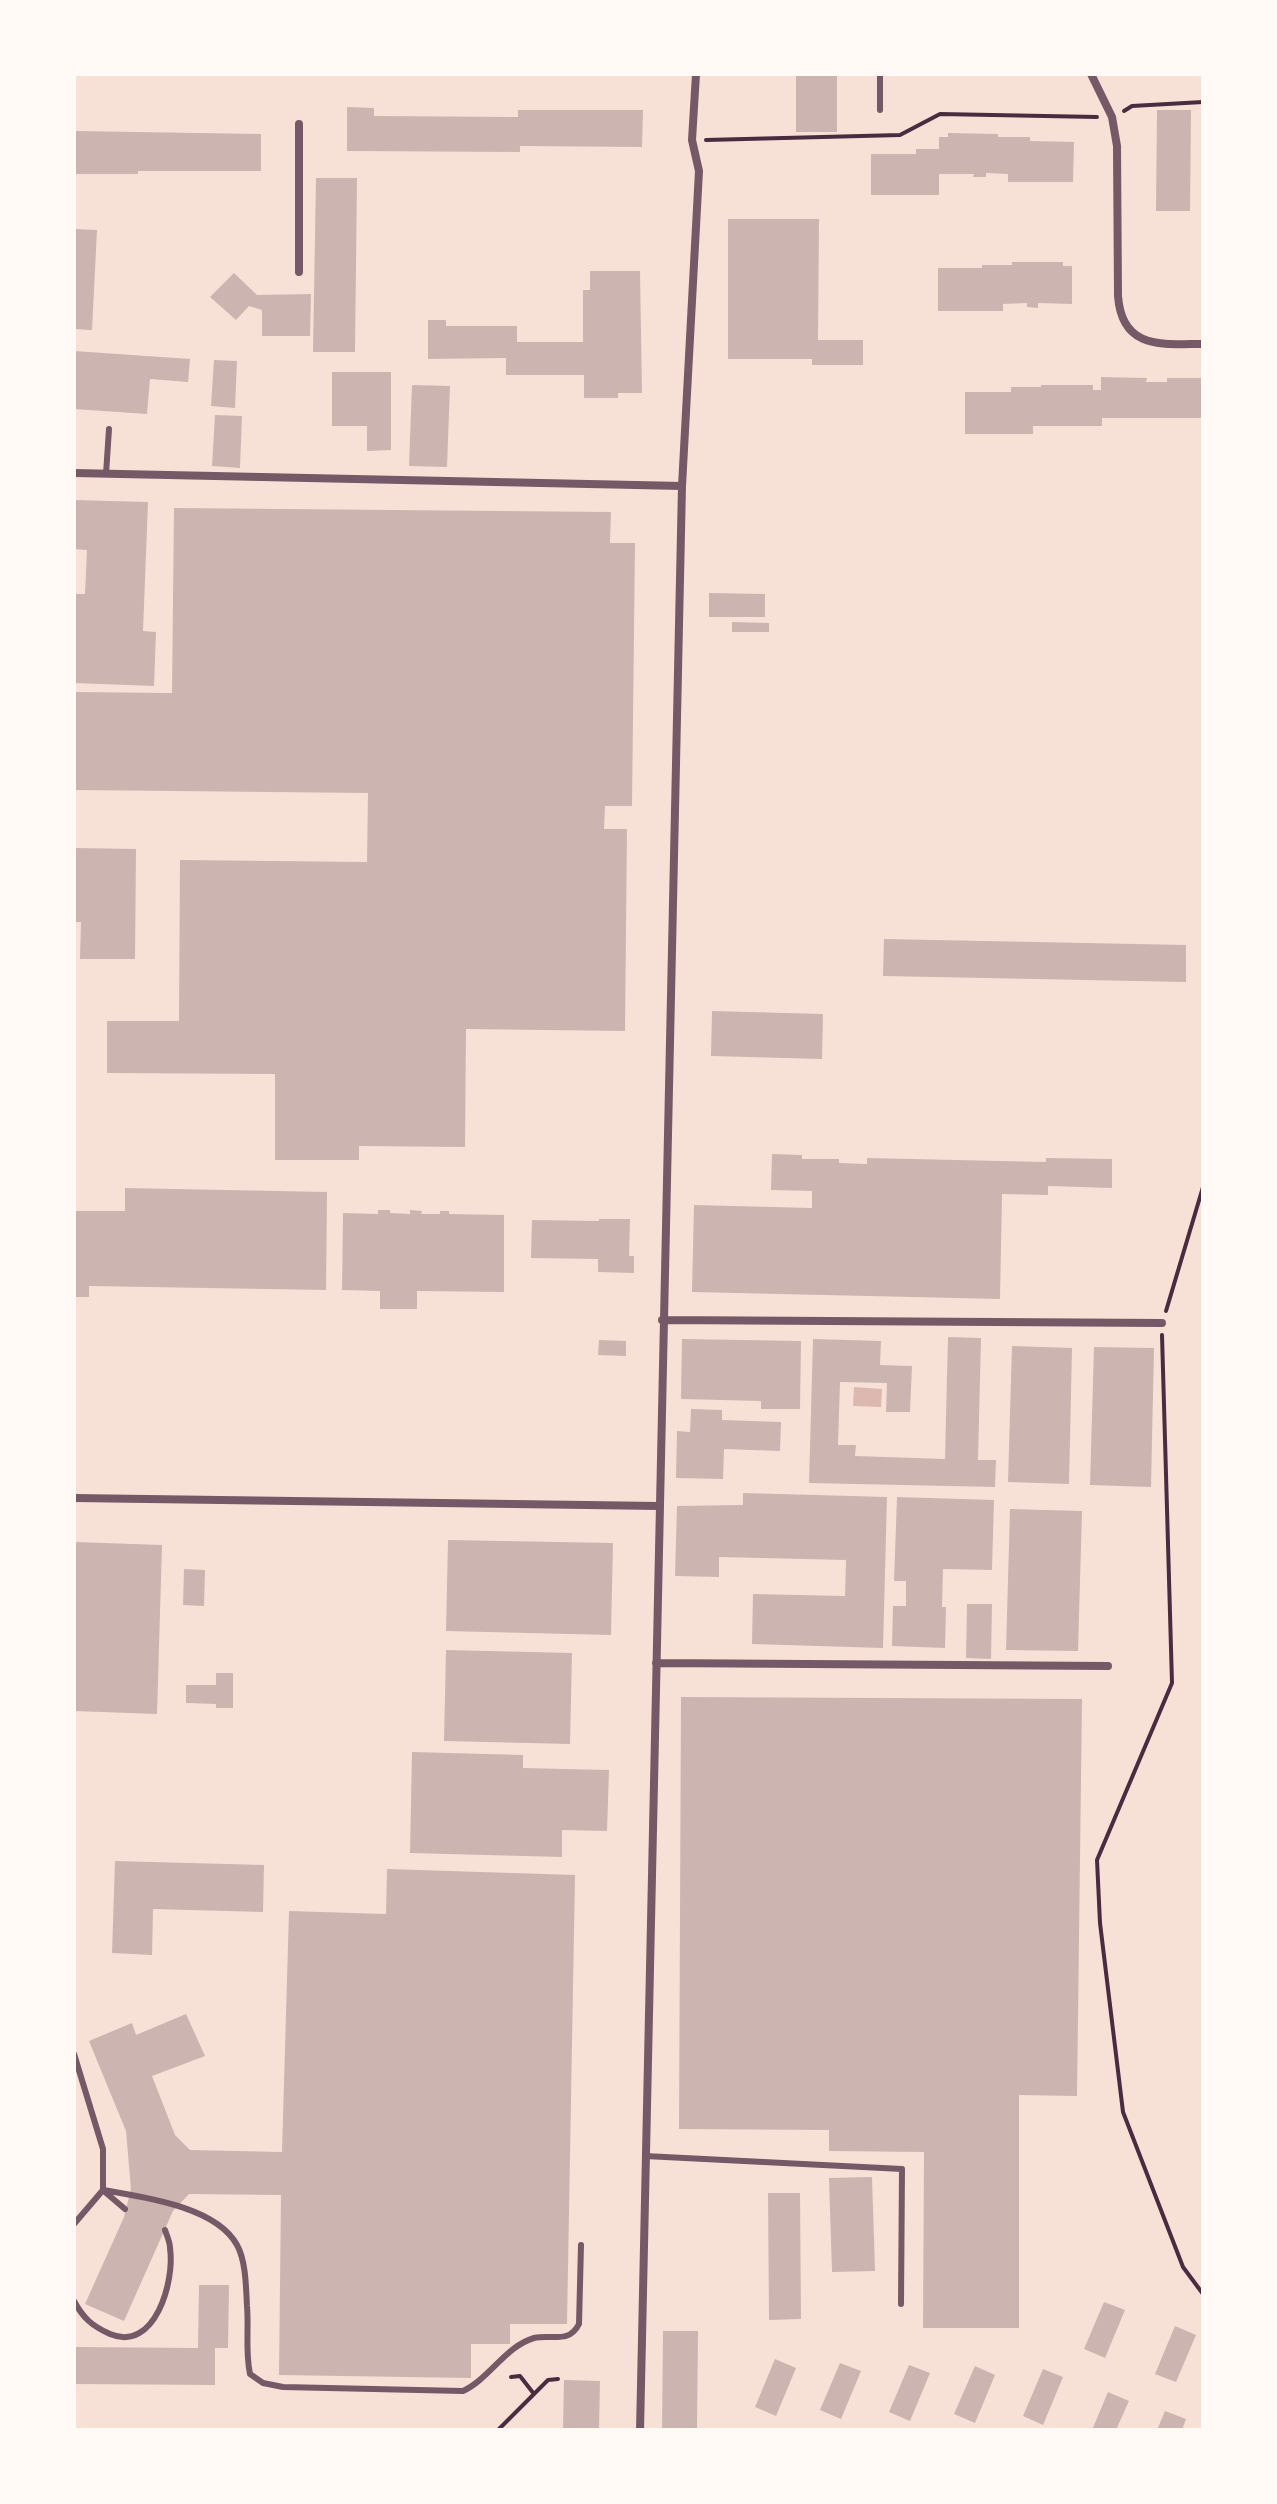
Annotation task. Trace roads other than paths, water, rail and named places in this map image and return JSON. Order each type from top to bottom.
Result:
[{"type":"street","points":[[640,2430],[682,486],[699,171],[692,140],[696,74]]},
{"type":"street","points":[[1091,74],[1112,117],[1117,146],[1119,312],[1130,329],[1155,345],[1203,344]]},
{"type":"street","points":[[299,124],[299,272]]},
{"type":"street","points":[[74,473],[682,486]]},
{"type":"street","points":[[662,1320],[1162,1323]]},
{"type":"street","points":[[74,1498],[659,1506]]},
{"type":"street","points":[[656,1663],[1108,1666]]},
{"type":"lane","points":[[880,74],[880,110]]},
{"type":"lane","points":[[106,474],[109,429]]},
{"type":"lane","points":[[74,2054],[103,2149],[103,2190],[74,2224]]},
{"type":"lane","points":[[645,2156],[902,2169],[901,2304]]},
{"type":"lane","points":[[103,2190],[125,2209]]},
{"type":"lane","points":[[103,2190],[151,2198],[193,2211],[222,2227],[238,2245],[244,2275],[246,2354],[250,2374],[263,2383],[283,2387],[463,2391],[474,2386],[520,2345],[534,2338],[574,2334],[579,2324],[581,2245]]},
{"type":"lane","points":[[74,2301],[90,2324],[115,2336],[138,2335],[148,2327],[161,2306],[166,2289],[171,2262],[165,2230]]}]
